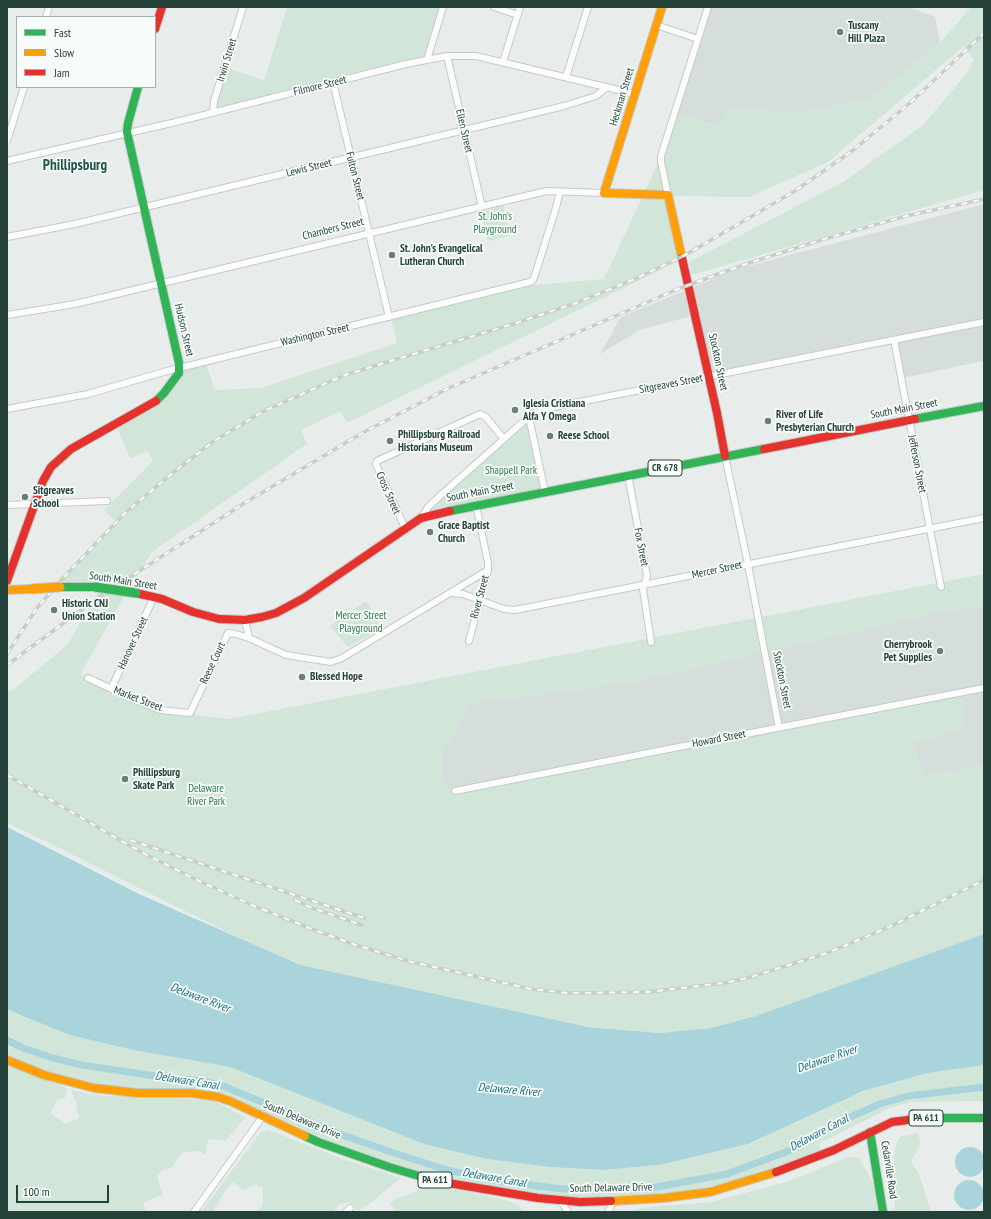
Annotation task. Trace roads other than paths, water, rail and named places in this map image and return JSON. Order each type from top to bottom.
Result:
[{"type":"main road","points":[[156,26],[162,7]]},
{"type":"main road","name":"Heckman Street","points":[[604,193],[662,7]]},
{"type":"main road","name":"Hudson Street","points":[[7,581],[47,474],[57,460],[71,449],[156,401],[177,376],[180,368],[127,132],[138,88]]},
{"type":"main road","name":"Chambers Street","points":[[604,193],[668,195]]},
{"type":"main road","name":"Stockton Street","points":[[668,195],[717,413],[725,456]]},
{"type":"main road","name":"South Main Street","points":[[7,590],[81,586],[95,587],[154,597],[209,617],[219,619],[245,620],[262,617],[276,613],[304,598],[421,518],[476,505],[984,406]]},
{"type":"main road","name":"South Delaware Drive","points":[[7,1060],[44,1075],[94,1088],[137,1093],[191,1093],[213,1096],[230,1101],[318,1142],[389,1167],[429,1179],[467,1187],[560,1200],[589,1202],[613,1202],[685,1196],[733,1186],[820,1156],[892,1122],[927,1118],[984,1118]]},
{"type":"main road","name":"Cedarville Road","points":[[870,1132],[883,1212]]},
{"type":"street","name":"Irwin Street","points":[[213,112],[214,101],[242,7]]},
{"type":"street","points":[[427,60],[443,7]]},
{"type":"street","points":[[494,7],[518,14]]},
{"type":"street","points":[[503,62],[520,7]]},
{"type":"street","points":[[566,77],[588,7]]},
{"type":"street","name":"Stockton Street","points":[[668,195],[661,156],[708,7]]},
{"type":"street","points":[[656,25],[698,38]]},
{"type":"street","name":"Filmore Street","points":[[7,161],[447,56],[470,55],[635,94]]},
{"type":"street","name":"Ellen Street","points":[[447,56],[482,207]]},
{"type":"street","name":"Fulton Street","points":[[333,82],[389,317]]},
{"type":"street","name":"Lewis Street","points":[[7,237],[63,227],[576,103],[596,96],[607,87]]},
{"type":"street","points":[[7,141],[24,88]]},
{"type":"street","name":"Chambers Street","points":[[7,316],[75,304],[546,191],[604,193]]},
{"type":"street","name":"Washington Street","points":[[7,409],[88,394],[180,368],[525,284],[533,280],[560,192]]},
{"type":"street","name":"Sitgreaves Street","points":[[421,518],[428,507],[527,416],[533,413],[548,408],[984,322]]},
{"type":"street","name":"Jefferson Street","points":[[894,340],[941,587]]},
{"type":"street","name":"Cross Street","points":[[405,528],[376,464],[377,461],[480,414],[486,417],[503,438]]},
{"type":"street","points":[[527,416],[530,422],[545,492]]},
{"type":"street","name":"Stockton Street","points":[[725,456],[748,564],[779,728]]},
{"type":"street","name":"Fox Street","points":[[628,475],[647,576],[643,589],[651,642]]},
{"type":"street","points":[[7,505],[107,501]]},
{"type":"street","name":"River Street","points":[[469,641],[488,570],[488,563],[476,505]]},
{"type":"street","name":"Mercer Street","points":[[452,593],[464,594],[504,609],[515,610],[644,586],[984,518]]},
{"type":"street","points":[[245,620],[249,638],[286,655],[331,662],[342,658],[488,570]]},
{"type":"street","name":"Hanover Street","points":[[111,689],[154,597]]},
{"type":"street","name":"Reese Court","points":[[190,713],[226,635],[230,632],[249,638]]},
{"type":"street","name":"Market Street","points":[[88,678],[161,710],[190,713]]},
{"type":"street","name":"Howard Street","points":[[455,792],[984,688]]},
{"type":"street","points":[[194,1212],[263,1116]]},
{"type":"street","points":[[560,1200],[568,1212]]},
{"type":"street","points":[[608,1212],[613,1202]]},
{"type":"water","name":"Delaware River","points":[[7,827],[139,894],[300,965],[588,1027],[660,1033],[711,1028],[756,1016],[984,934],[984,1065],[928,1073],[863,1091],[748,1144],[659,1165],[603,1170],[550,1167],[487,1159],[424,1144],[230,1067],[133,1050],[70,1035],[7,1009]]},
{"type":"water","points":[[970,1147],[981,1151],[985,1162],[981,1173],[970,1177],[959,1173],[955,1162],[959,1151]]},
{"type":"water","points":[[969,1180],[975,1181],[983,1189],[983,1201],[975,1209],[969,1210],[963,1209],[955,1201],[954,1195],[955,1189],[963,1181]]},
{"type":"waterway","name":"Delaware Canal","points":[[7,1040],[23,1048],[53,1058],[82,1065],[162,1077],[202,1081],[223,1086],[337,1133],[447,1170],[504,1182],[563,1189],[651,1188],[727,1174],[791,1150],[850,1117],[880,1104],[908,1096],[984,1087]]},
{"type":"railway","points":[[7,654],[37,608],[63,578],[126,512],[214,441],[262,412],[348,374],[516,323],[576,303],[637,278],[687,254],[795,191],[852,151],[910,103],[984,33]]},
{"type":"railway","points":[[7,665],[99,597],[243,504],[364,432],[449,388],[678,289],[746,264],[824,239],[906,216],[984,199]]},
{"type":"railway","points":[[7,775],[141,852],[254,906],[317,931],[408,961],[531,989],[568,993],[648,992],[724,983],[751,977],[827,953],[887,928],[984,880]]},
{"type":"railway","points":[[130,840],[364,918]]},
{"type":"railway","points":[[295,900],[312,908],[362,925]]},
{"type":"place","name":"Tuscany Hill Plaza","points":[[840,32]]},
{"type":"place","name":"St. John's Evangelical Lutheran Church","points":[[392,255]]},
{"type":"place","name":"Iglesia Cristiana Alfa Y Omega","points":[[515,410]]},
{"type":"place","name":"River of Life Presbyterian Church","points":[[768,421]]},
{"type":"place","name":"Reese School","points":[[550,436]]},
{"type":"place","name":"Phillipsburg Railroad Historians Museum","points":[[390,441]]},
{"type":"place","name":"Sitgreaves School","points":[[25,497]]},
{"type":"place","name":"Grace Baptist Church","points":[[430,532]]},
{"type":"place","name":"Historic CNJ Union Station","points":[[54,610]]},
{"type":"place","name":"Cherrybrook Pet Supplies","points":[[940,651]]},
{"type":"place","name":"Blessed Hope","points":[[302,677]]},
{"type":"place","name":"Phillipsburg Skate Park","points":[[125,779]]},
{"type":"district","name":"Phillipsburg","points":[[75,166]]},
{"type":"park label","name":"St. John’s Playground","points":[[495,223]]},
{"type":"park label","name":"Shappell Park","points":[[511,471]]},
{"type":"park label","name":"Mercer Street Playground","points":[[361,622]]},
{"type":"park label","name":"Delaware River Park","points":[[206,795]]}]
